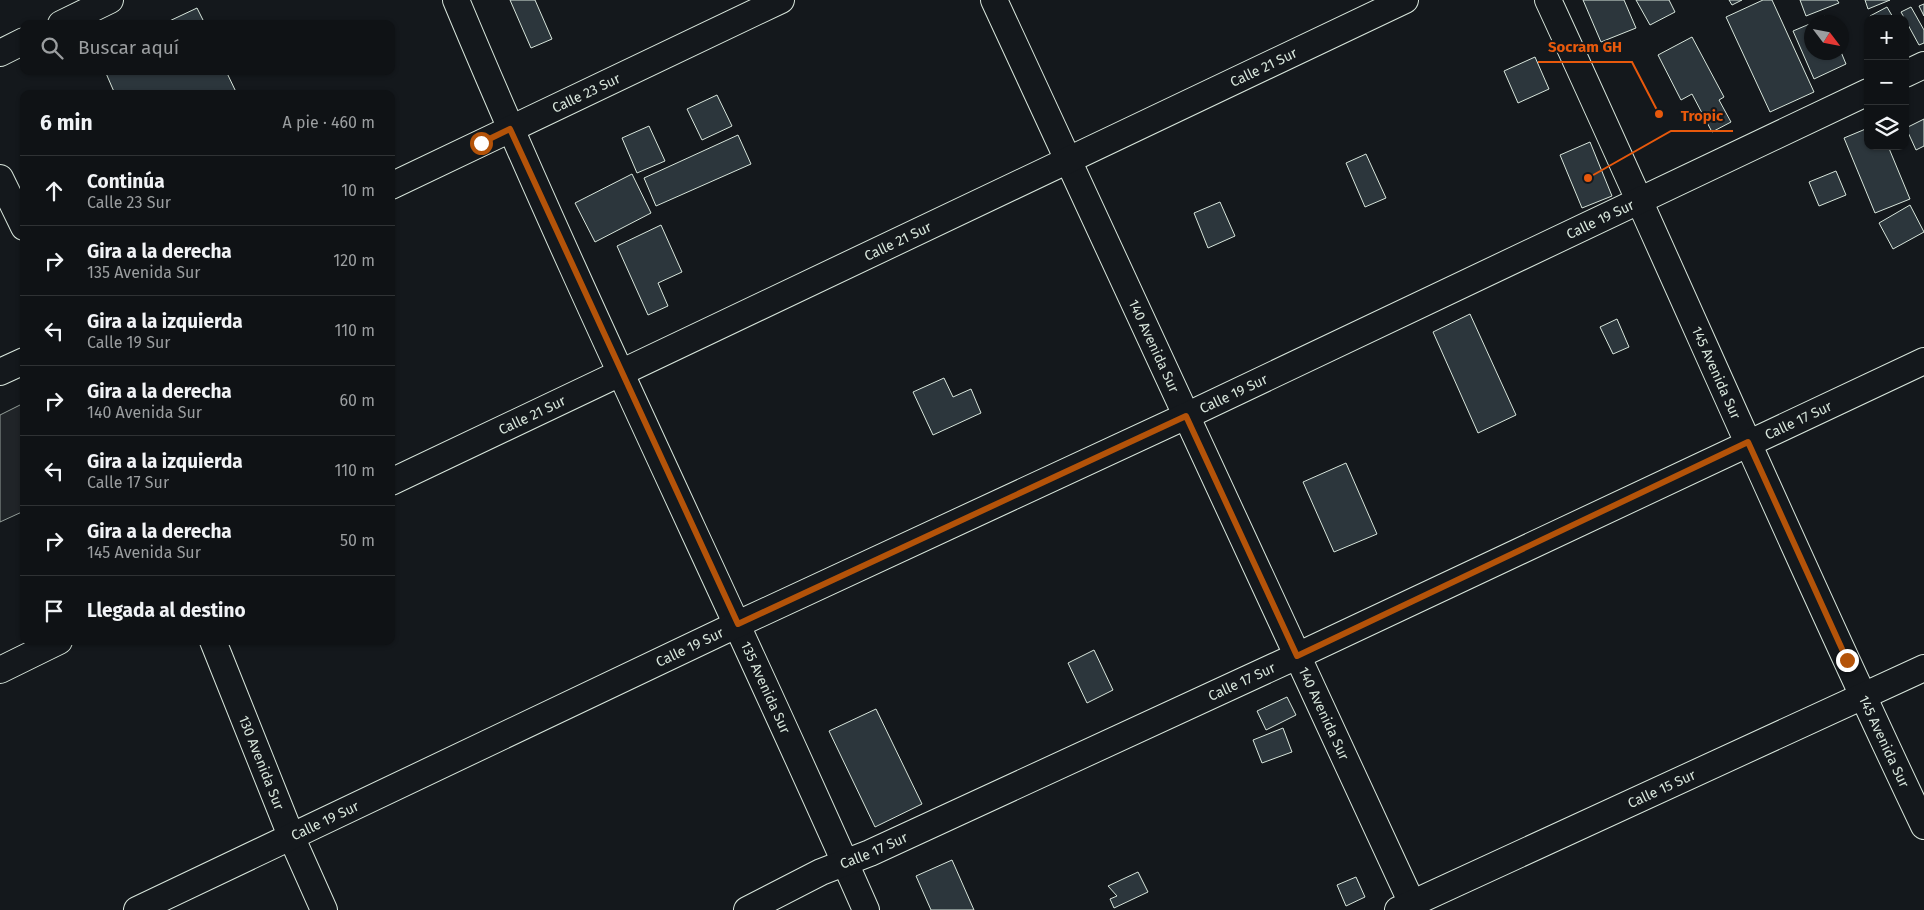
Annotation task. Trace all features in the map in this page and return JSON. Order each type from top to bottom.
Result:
[{"type":"street","points":[[69,20],[110,0]]},
{"type":"street","name":"135 Avenida Sur","points":[[456,0],[510,129],[621,374],[738,624],[866,910]]},
{"type":"street","name":"Calle 23 Sur","points":[[395,184],[780,0]]},
{"type":"street","name":"140 Avenida Sur","points":[[994,0],[1297,656],[1408,908]]},
{"type":"street","name":"Calle 21 Sur","points":[[395,480],[1068,162],[1405,0]]},
{"type":"street","name":"145 Avenida Sur","points":[[1548,0],[1641,200],[1863,697],[1924,826]]},
{"type":"street","points":[[0,53],[20,44]]},
{"type":"street","points":[[1909,72],[1924,65]]},
{"type":"street","name":"Calle 19 Sur","points":[[137,910],[738,624],[1186,416],[1864,94]]},
{"type":"street","points":[[0,178],[20,220]]},
{"type":"street","name":"Calle 17 Sur","points":[[748,910],[821,872],[846,864],[1297,656],[1748,442],[1924,361]]},
{"type":"street","points":[[0,372],[20,363]]},
{"type":"street","points":[[0,670],[51,645]]},
{"type":"street","name":"130 Avenida Sur","points":[[215,645],[290,836],[324,910]]},
{"type":"street","name":"Calle 15 Sur","points":[[1408,908],[1924,668]]},
{"type":"shaded area","points":[[20,405],[20,513],[0,522],[0,415]]},
{"type":"building","points":[[510,0],[535,0],[552,39],[531,48]]},
{"type":"building","points":[[1583,0],[1624,0],[1636,28],[1601,42]]},
{"type":"building","points":[[1636,0],[1669,0],[1675,12],[1650,25]]},
{"type":"building","points":[[1729,0],[1742,0],[1732,5]]},
{"type":"building","points":[[1763,0],[1772,0],[1814,92],[1770,112],[1726,17]]},
{"type":"building","points":[[1800,0],[1837,0],[1839,3],[1809,15],[1806,15]]},
{"type":"building","points":[[1865,0],[1890,0],[1868,9]]},
{"type":"building","points":[[1924,4],[1924,16],[1919,6]]},
{"type":"building","points":[[1887,7],[1892,15],[1872,15]]},
{"type":"building","points":[[1911,7],[1924,30],[1924,43],[1919,45],[1909,27],[1909,15],[1903,15],[1901,12]]},
{"type":"building","points":[[197,8],[203,20],[172,20]]},
{"type":"building","points":[[1804,26],[1804,56],[1793,31]]},
{"type":"building","points":[[1692,37],[1724,97],[1719,100],[1731,122],[1712,132],[1692,94],[1681,100],[1658,55]]},
{"type":"building","points":[[1535,57],[1549,89],[1518,103],[1504,71]]},
{"type":"building","points":[[1806,60],[1844,60],[1846,64],[1814,79]]},
{"type":"building","points":[[107,75],[228,75],[235,90],[113,90]]},
{"type":"building","points":[[717,95],[732,126],[702,140],[687,109]]},
{"type":"building","points":[[1924,119],[1924,146],[1916,150],[1909,135],[1909,126]]},
{"type":"building","points":[[649,126],[665,161],[637,173],[622,138]]},
{"type":"building","points":[[1864,130],[1864,150],[1890,150],[1910,199],[1875,213],[1844,138]]},
{"type":"building","points":[[738,135],[751,164],[656,206],[644,178]]},
{"type":"building","points":[[1590,142],[1612,196],[1582,208],[1560,155]]},
{"type":"building","points":[[1366,154],[1386,198],[1365,207],[1346,163]]},
{"type":"building","points":[[1836,171],[1846,195],[1819,206],[1809,182]]},
{"type":"building","points":[[632,174],[651,213],[595,242],[575,203]]},
{"type":"building","points":[[1220,202],[1235,236],[1208,248],[1194,213]]},
{"type":"building","points":[[1910,205],[1924,232],[1893,249],[1879,223]]},
{"type":"building","points":[[661,225],[682,272],[658,283],[668,306],[648,315],[617,246]]},
{"type":"building","points":[[1470,314],[1516,415],[1478,433],[1433,332]]},
{"type":"building","points":[[1617,319],[1629,347],[1613,354],[1600,327]]},
{"type":"building","points":[[944,378],[953,397],[971,389],[981,413],[933,435],[913,392]]},
{"type":"building","points":[[1346,463],[1377,534],[1334,552],[1303,482]]},
{"type":"building","points":[[1094,650],[1113,690],[1087,703],[1068,663]]},
{"type":"building","points":[[1287,697],[1296,715],[1266,730],[1257,711]]},
{"type":"building","points":[[876,709],[922,804],[875,827],[829,731]]},
{"type":"building","points":[[1283,728],[1292,752],[1262,763],[1253,740]]},
{"type":"building","points":[[952,860],[974,910],[931,910],[916,876]]},
{"type":"building","points":[[1138,872],[1148,892],[1114,908],[1110,899],[1117,896],[1108,886]]},
{"type":"building","points":[[1356,877],[1365,897],[1346,906],[1337,885]]},
{"type":"place","name":"Socram GH","points":[[1659,114]]},
{"type":"place","name":"Tropic","points":[[1588,178]]},
{"type":"route","points":[[481,143],[510,129],[621,374],[738,624],[1186,416],[1297,656],[1748,442],[1847,660]]}]
